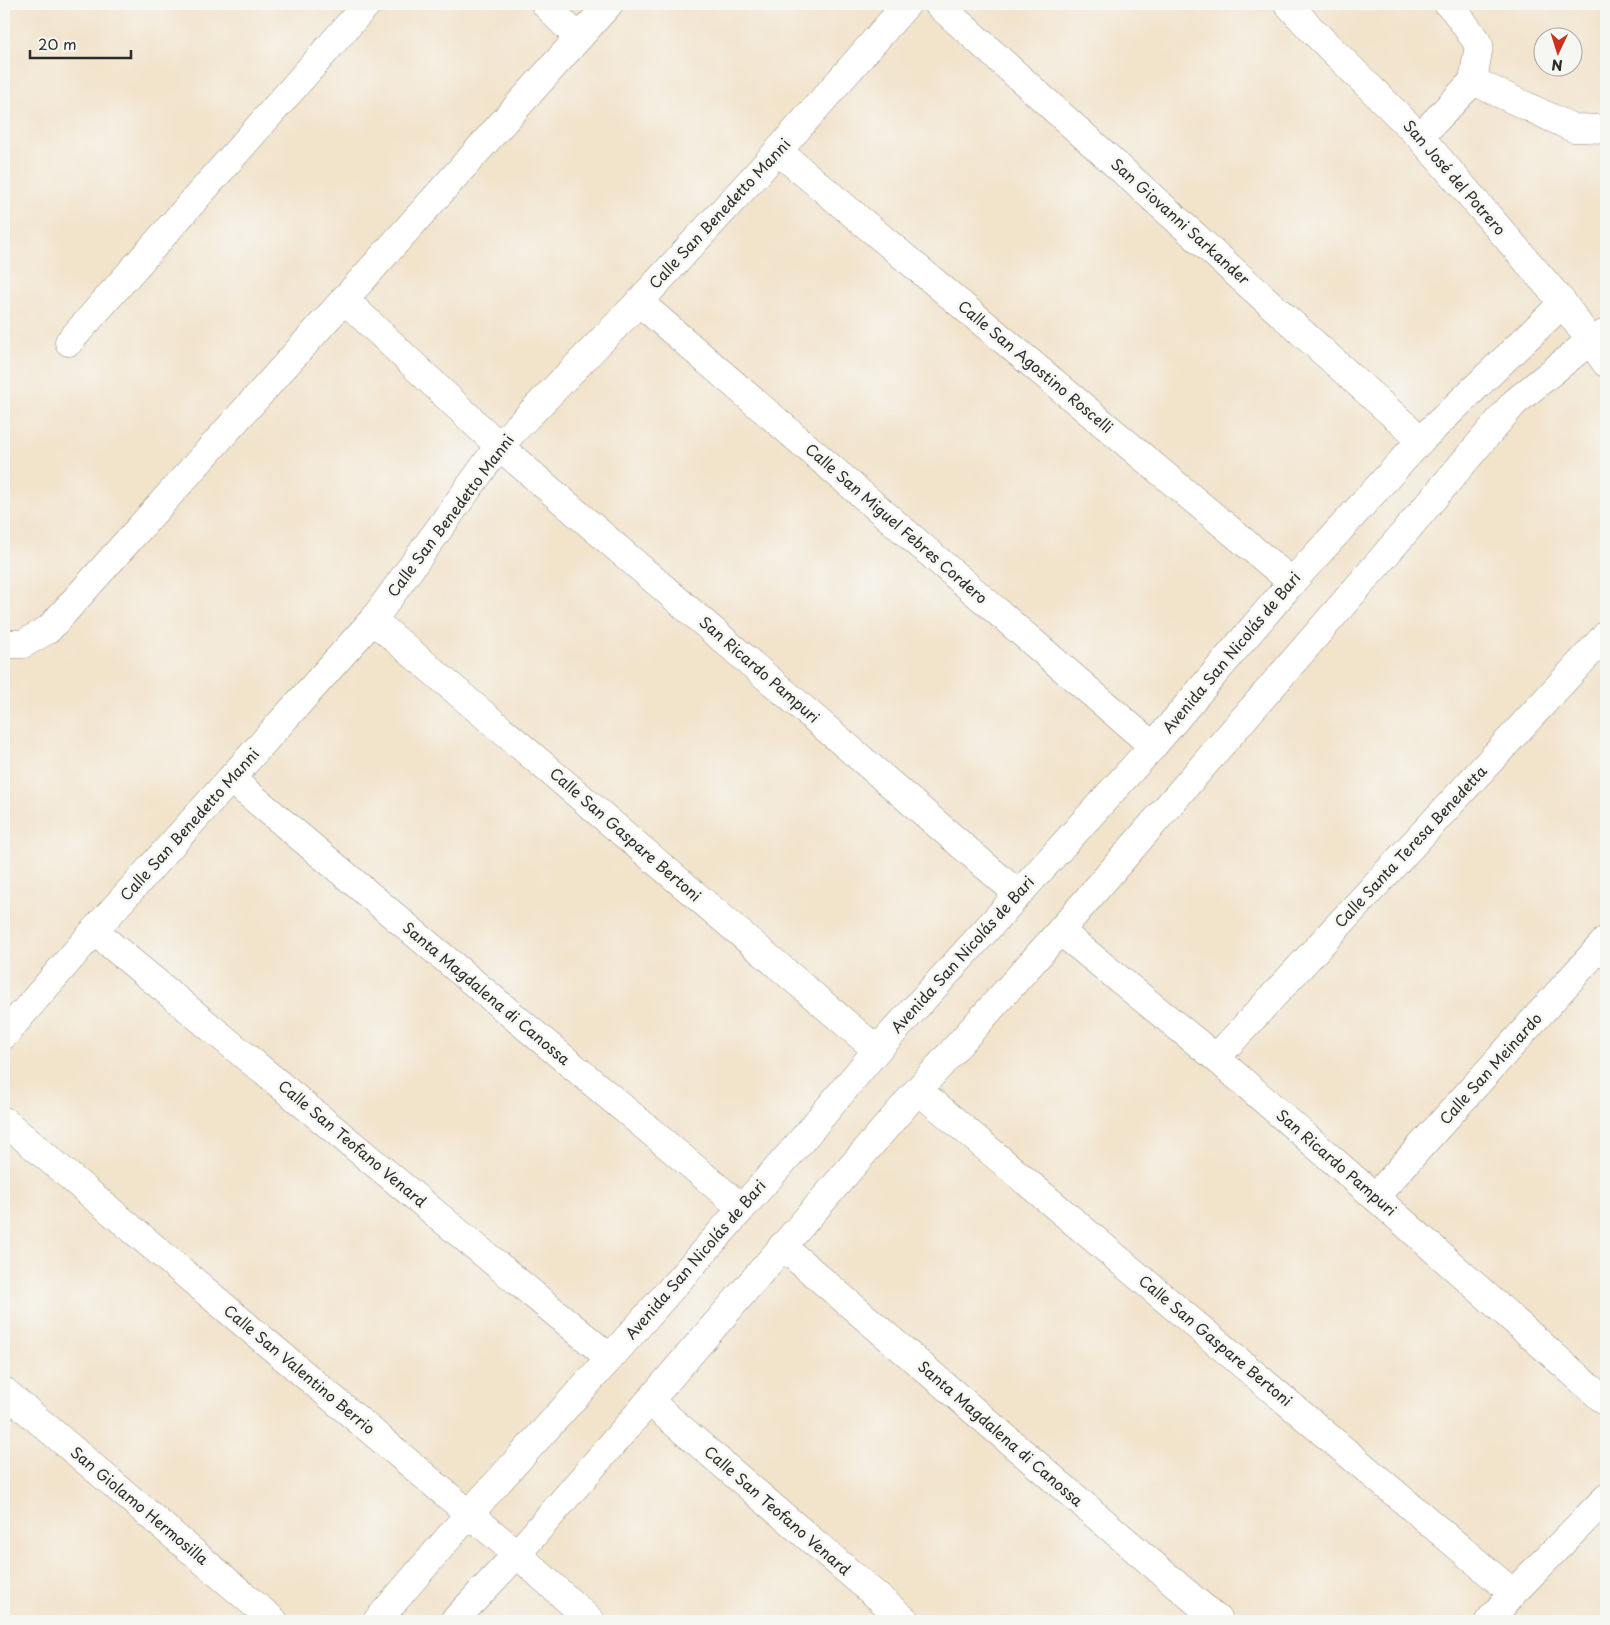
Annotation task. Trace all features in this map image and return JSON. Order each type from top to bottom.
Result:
[{"type":"street","points":[[69,342],[367,4]]},
{"type":"street","points":[[545,4],[578,38]]},
{"type":"street","points":[[4,644],[23,644],[49,629],[608,4]]},
{"type":"street","name":"Calle San Benedetto Manni","points":[[4,1036],[94,930],[373,620],[499,446],[639,302],[778,151],[907,4]]},
{"type":"street","name":"San Giovanni Sarkander","points":[[938,4],[1421,440]]},
{"type":"street","name":"San José del Potrero","points":[[1288,4],[1420,137],[1563,303],[1599,337],[1606,364]]},
{"type":"street","points":[[1420,137],[1473,81],[1479,46],[1453,8],[1448,4]]},
{"type":"street","points":[[1473,81],[1573,128],[1606,129]]},
{"type":"street","name":"Calle San Agostino Roscelli","points":[[778,151],[1292,582]]},
{"type":"street","name":"San Ricardo Pampuri","points":[[344,299],[499,446],[1018,894]]},
{"type":"street","name":"Calle San Miguel Febres Cordero","points":[[639,302],[1153,746]]},
{"type":"street","name":"Avenida San Nicolás de Bari","points":[[377,1621],[469,1514],[796,1147],[877,1050],[1153,746],[1292,582],[1421,440],[1563,303]]},
{"type":"street","points":[[454,1621],[517,1554],[782,1246],[1060,931],[1376,566],[1514,403],[1599,337]]},
{"type":"street","name":"Calle San Gaspare Bertoni","points":[[373,620],[877,1050]]},
{"type":"street","name":"Calle Santa Teresa Benedetta","points":[[1216,1058],[1606,635]]},
{"type":"street","name":"Santa Magdalena di Canossa","points":[[231,779],[742,1208]]},
{"type":"street","name":"Calle San Teofano Venard","points":[[94,930],[610,1358]]},
{"type":"street","name":"San Ricardo Pampuri","points":[[1060,931],[1216,1058],[1606,1402]]},
{"type":"street","name":"Calle San Meinardo","points":[[1375,1197],[1606,940]]},
{"type":"street","name":"Calle San Gaspare Bertoni","points":[[918,1090],[1513,1593]]},
{"type":"street","name":"Calle San Valentino Berrio","points":[[4,1121],[517,1554],[591,1621]]},
{"type":"street","name":"Santa Magdalena di Canossa","points":[[782,1246],[1219,1621]]},
{"type":"street","name":"San Giolamo Hermosilla","points":[[4,1391],[274,1621]]},
{"type":"street","name":"Calle San Teofano Venard","points":[[649,1401],[906,1621]]},
{"type":"street","points":[[1490,1621],[1513,1593],[1606,1498]]}]
